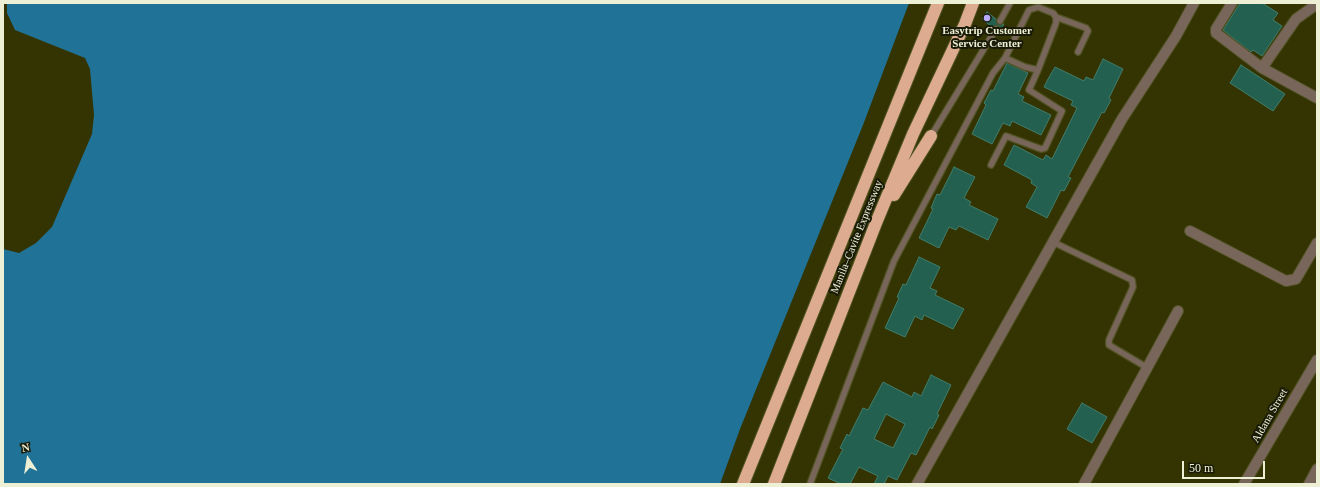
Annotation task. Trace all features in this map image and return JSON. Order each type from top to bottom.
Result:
[{"type":"highway","name":"Manila–Cavite Expressway","points":[[743,484],[938,3]]},
{"type":"highway","name":"Manila–Cavite Expressway","points":[[774,484],[876,223],[913,134],[966,24],[973,3]]},
{"type":"highway","points":[[966,24],[978,3]]},
{"type":"highway","points":[[876,223],[931,136]]},
{"type":"street","points":[[917,484],[1122,119],[1176,36],[1194,3]]},
{"type":"street","points":[[1232,3],[1216,29],[1216,33],[1262,68],[1317,98]]},
{"type":"street","points":[[1262,68],[1296,19],[1317,4]]},
{"type":"street","points":[[1190,231],[1286,281],[1296,279],[1317,242]]},
{"type":"street","points":[[1084,484],[1146,367],[1178,311]]},
{"type":"street","name":"Aldana Street","points":[[1244,484],[1317,360]]},
{"type":"street","points":[[1308,484],[1317,469]]},
{"type":"lane","points":[[1000,21],[1010,3]]},
{"type":"lane","points":[[810,484],[894,261],[992,73],[1005,58],[1029,10],[1038,7],[1053,13],[1056,18],[1056,22],[1029,90],[1062,111],[1045,148],[1041,149],[1006,136],[991,164]]},
{"type":"lane","points":[[1056,18],[1088,30],[1078,52]]},
{"type":"lane","points":[[931,136],[996,29]]},
{"type":"lane","points":[[1005,58],[1025,67],[1038,70]]},
{"type":"lane","points":[[1053,242],[1132,280],[1133,287],[1109,340],[1109,345],[1146,367]]},
{"type":"water","points":[[7,3],[909,3],[863,125],[740,429],[720,484],[3,484],[3,249],[19,253],[36,243],[52,227],[92,134],[94,115],[90,69],[85,58],[15,30],[7,13]]},
{"type":"building","points":[[1240,3],[1262,3],[1278,13],[1273,20],[1282,26],[1262,56],[1253,50],[1251,52],[1223,30]]},
{"type":"building","points":[[987,12],[996,19],[998,24],[1004,24],[1000,30],[999,26],[992,27],[982,19]]},
{"type":"building","points":[[1103,59],[1123,69],[1109,98],[1111,100],[1104,113],[1102,112],[1068,177],[1071,178],[1064,191],[1061,190],[1047,218],[1026,207],[1037,187],[1031,183],[1032,180],[1004,165],[1014,145],[1043,160],[1046,155],[1052,159],[1077,108],[1071,105],[1073,101],[1044,87],[1048,79],[1055,67],[1084,81],[1086,77],[1093,80]]},
{"type":"building","points":[[1007,63],[1028,73],[1018,94],[1024,97],[1022,101],[1051,115],[1041,135],[1012,121],[1010,126],[1003,123],[992,144],[972,134],[986,105],[984,103],[991,90],[993,91]]},
{"type":"building","points":[[1241,65],[1285,94],[1273,111],[1230,83]]},
{"type":"building","points":[[954,167],[975,177],[964,198],[971,202],[969,205],[998,219],[988,240],[959,226],[956,230],[949,227],[939,248],[919,238],[933,209],[931,208],[937,194],[940,195]]},
{"type":"building","points":[[919,257],[940,267],[930,288],[937,291],[935,295],[964,309],[953,329],[924,315],[922,320],[915,316],[905,337],[885,328],[899,298],[897,297],[903,284],[906,285]]},
{"type":"building","points":[[931,375],[951,385],[937,414],[939,415],[932,429],[930,427],[916,455],[911,453],[897,480],[888,476],[884,484],[874,484],[878,476],[859,467],[850,484],[841,484],[828,478],[843,449],[840,448],[847,434],[849,436],[863,408],[868,410],[883,382],[912,397],[914,392],[921,396]],"holes":[[[886,414],[905,424],[893,448],[874,439]]]},
{"type":"building","points":[[1082,403],[1107,417],[1092,443],[1067,429]]},
{"type":"place","name":"Easytrip Customer Service Center","points":[[987,18]]}]
